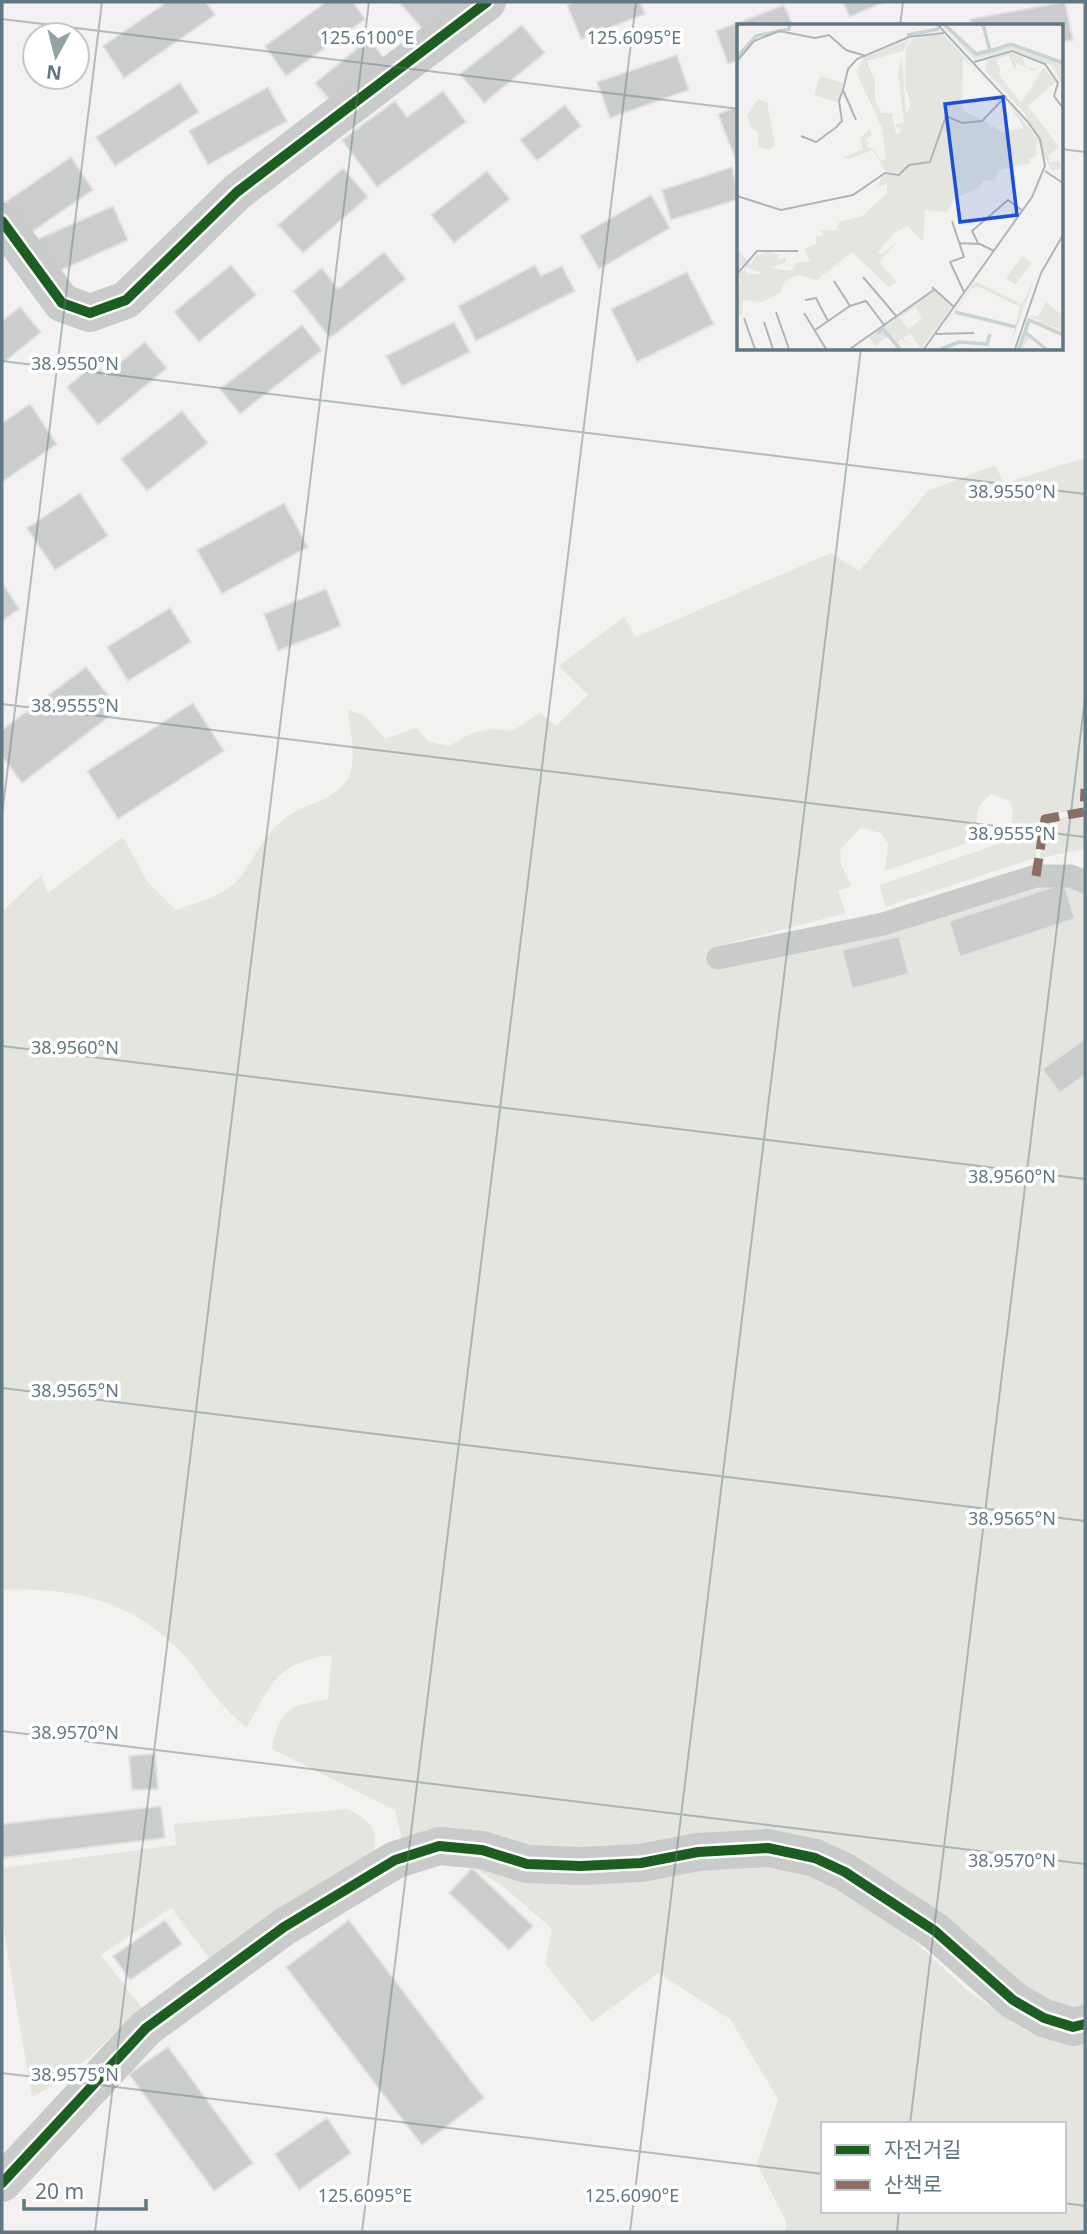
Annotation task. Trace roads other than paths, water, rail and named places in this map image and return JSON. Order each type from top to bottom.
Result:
[{"type":"street","points":[[2,220],[62,303],[90,313],[126,300],[237,192],[487,2]]},
{"type":"street","points":[[2,2183],[146,2028],[284,1927],[395,1860],[439,1846],[482,1850],[527,1864],[581,1866],[641,1863],[698,1852],[768,1848],[815,1858],[845,1872],[935,1931],[1013,2000],[1044,2018],[1073,2027],[1085,2024]]},
{"type":"lane","points":[[718,958],[883,924],[1036,876],[1072,876],[1085,882]]}]
